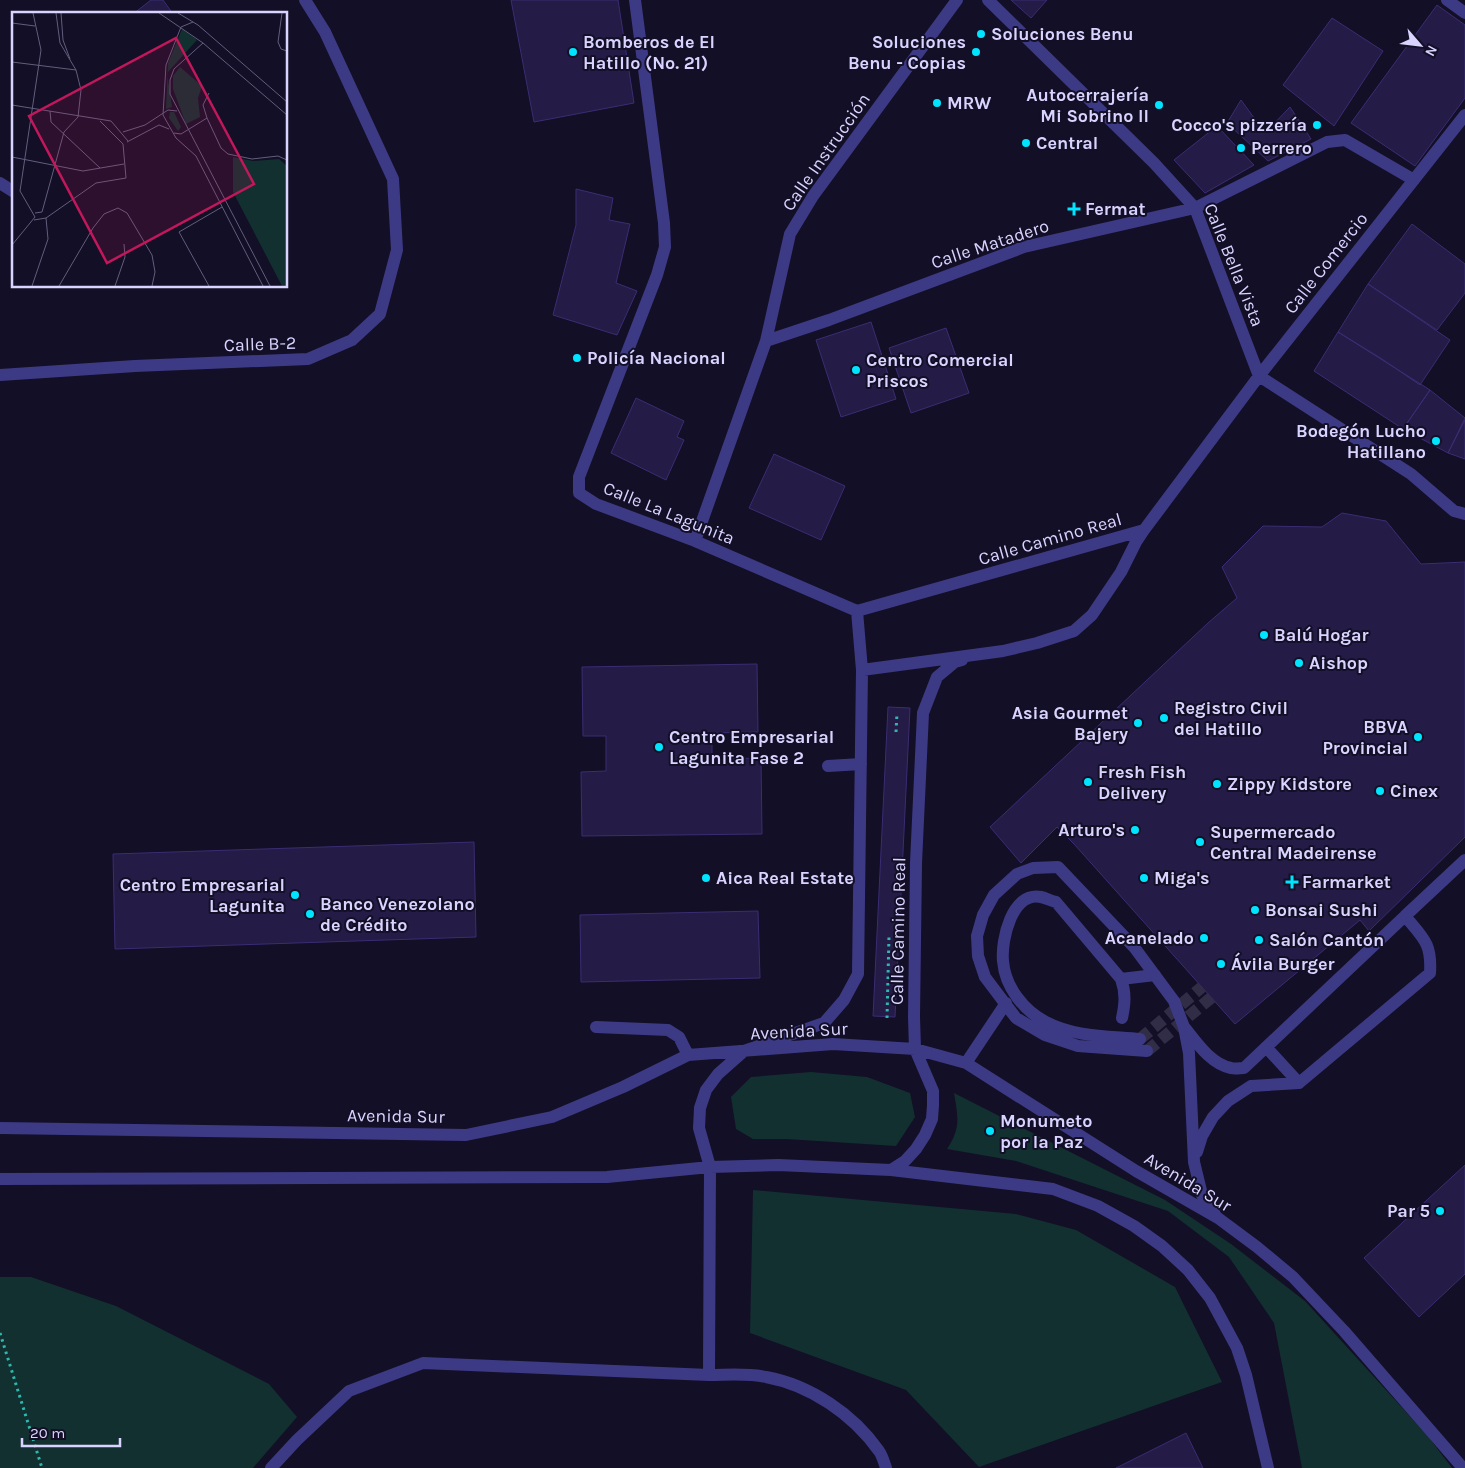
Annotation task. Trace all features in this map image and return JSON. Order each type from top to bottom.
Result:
[{"type":"street","name":"Calle B-2","points":[[0,375],[135,366],[308,359],[352,340],[380,314],[397,250],[393,179],[325,32],[305,0]]},
{"type":"street","name":"Calle La Lagunita","points":[[635,0],[664,223],[665,247],[579,478],[579,493],[596,504],[695,541],[857,611]]},
{"type":"street","name":"Calle Instrucción","points":[[695,541],[766,341],[790,234],[813,196],[958,0]]},
{"type":"street","name":"Calle Bella Vista","points":[[988,0],[1154,163],[1195,208],[1259,376]]},
{"type":"street","points":[[1447,0],[1465,13]]},
{"type":"street","name":"Calle Comercio","points":[[1144,530],[1259,376],[1465,115]]},
{"type":"street","name":"Calle Matadero","points":[[766,341],[829,320],[1024,247],[1195,208],[1327,142],[1345,140],[1414,180]]},
{"type":"street","points":[[0,183],[12,191]]},
{"type":"street","points":[[1259,376],[1411,474],[1454,511],[1465,514]]},
{"type":"street","name":"Calle Camino Real","points":[[857,611],[1144,530]]},
{"type":"street","name":"Calle Camino Real","points":[[862,670],[971,656],[1037,643],[1074,631],[1092,615],[1121,572],[1144,530]]},
{"type":"street","points":[[709,1375],[710,1167],[699,1128],[700,1108],[706,1090],[718,1074],[744,1051],[824,1023],[844,1000],[858,974],[862,670],[857,611]]},
{"type":"street","name":"Calle Camino Real","points":[[891,1170],[916,1149],[932,1119],[934,1105],[933,1091],[916,1049],[914,1008],[916,863],[923,713],[937,677],[955,662],[971,656]]},
{"type":"street","points":[[828,766],[861,764]]},
{"type":"street","points":[[1184,1027],[1209,1055],[1231,1068],[1244,1068],[1465,860]]},
{"type":"street","points":[[1147,1051],[1078,1046],[1045,1035],[1016,1018],[985,977],[978,956],[977,936],[982,915],[994,895],[1017,874],[1033,868],[1058,868],[1134,947],[1174,1001],[1184,1027],[1189,1053],[1194,1162],[1202,1195],[1218,1218]]},
{"type":"street","points":[[1122,1018],[1126,991],[1121,979],[1056,902],[1040,896],[1027,899],[1018,906],[1006,930],[1003,962],[1007,978],[1014,993],[1027,1008],[1045,1022],[1065,1031],[1140,1039]]},
{"type":"street","points":[[1194,1162],[1202,1136],[1213,1117],[1228,1101],[1251,1086],[1299,1083],[1430,973],[1431,956],[1426,942],[1405,916]]},
{"type":"street","points":[[1121,979],[1154,975]]},
{"type":"street","points":[[966,1063],[1006,1003]]},
{"type":"street","points":[[596,1026],[668,1030],[679,1037],[688,1055]]},
{"type":"street","name":"Avenida Sur","points":[[0,1128],[466,1135],[552,1117],[623,1087],[688,1055],[833,1044],[916,1049],[966,1063],[1136,1171],[1218,1218],[1257,1247],[1292,1278],[1344,1331],[1463,1468]]},
{"type":"street","points":[[1266,1048],[1299,1083]]},
{"type":"street","points":[[0,1179],[607,1177],[710,1167],[778,1165],[891,1170],[1054,1190],[1098,1206],[1134,1226],[1162,1246],[1188,1270],[1210,1298],[1237,1348],[1246,1376],[1268,1468]]},
{"type":"street","points":[[271,1468],[297,1440],[349,1391],[423,1363],[766,1376],[798,1386],[827,1401],[857,1426],[880,1452],[886,1468]]},
{"type":"path","points":[[0,1333],[42,1468]]},
{"type":"green space","points":[[811,1072],[867,1077],[910,1093],[915,1117],[896,1146],[786,1139],[753,1139],[736,1129],[731,1097],[751,1077]]},
{"type":"green space","points":[[954,1093],[1165,1200],[1231,1244],[1305,1301],[1427,1435],[1452,1468],[1302,1468],[1274,1323],[1229,1257],[1168,1211],[1016,1161],[947,1149],[955,1135],[957,1122]]},
{"type":"green space","points":[[753,1190],[1016,1214],[1076,1230],[1175,1287],[1222,1382],[979,1467],[906,1390],[750,1333]]},
{"type":"green space","points":[[0,1277],[31,1277],[116,1306],[269,1384],[297,1417],[253,1468],[0,1468]]},
{"type":"building","points":[[151,0],[163,0],[172,12],[136,12]]},
{"type":"building","name":"Bomberos de El Hatillo (No. 21)","points":[[511,0],[618,0],[634,103],[534,122]]},
{"type":"building","points":[[1011,0],[1047,0],[1031,18]]},
{"type":"building","points":[[1437,5],[1465,25],[1465,98],[1415,166],[1351,123]]},
{"type":"building","points":[[1332,18],[1383,51],[1334,126],[1283,85]]},
{"type":"building","points":[[1241,100],[1265,133],[1290,107],[1311,139],[1268,161],[1227,123]]},
{"type":"building","points":[[1217,126],[1254,165],[1205,193],[1174,160]]},
{"type":"building","points":[[576,189],[613,198],[609,220],[630,224],[616,283],[637,291],[617,335],[553,315],[576,225]]},
{"type":"building","points":[[1412,224],[1465,264],[1465,293],[1437,330],[1368,284]]},
{"type":"building","points":[[1368,284],[1450,340],[1420,385],[1338,332]]},
{"type":"building","name":"Centro Comercial Priscos","points":[[871,322],[896,399],[841,417],[816,340]]},
{"type":"building","points":[[946,328],[969,393],[911,413],[889,348]]},
{"type":"building","points":[[1338,332],[1430,390],[1403,429],[1314,371]]},
{"type":"building","points":[[1430,390],[1465,418],[1448,453],[1403,429]]},
{"type":"building","points":[[636,398],[684,421],[677,437],[684,440],[666,480],[611,453]]},
{"type":"building","points":[[1465,420],[1465,459],[1448,453]]},
{"type":"building","points":[[774,454],[845,486],[821,540],[749,508]]},
{"type":"building","points":[[1342,513],[1386,521],[1421,564],[1465,562],[1465,837],[1369,931],[1360,920],[1235,1024],[1057,827],[1021,863],[990,827],[1237,598],[1222,567],[1263,526],[1322,527]]},
{"type":"building","name":"Centro Empresarial Lagunita Fase 2","points":[[757,664],[758,732],[712,733],[712,759],[761,758],[762,834],[582,836],[581,772],[606,771],[606,736],[583,736],[582,667]]},
{"type":"building","points":[[888,707],[910,708],[895,1017],[873,1016]]},
{"type":"building","name":"Centro Empresarial Lagunita","points":[[474,842],[476,937],[115,949],[113,854]]},
{"type":"building","points":[[758,911],[760,978],[581,982],[580,915]]},
{"type":"building","name":"Par 5","points":[[1465,1165],[1465,1274],[1419,1317],[1364,1258]]},
{"type":"building","points":[[1186,1433],[1203,1468],[1116,1468]]},
{"type":"tunnel","points":[[1140,1039],[1202,987]]},
{"type":"tunnel","points":[[1147,1051],[1212,997]]},
{"type":"place","name":"Soluciones Benu","points":[[981,34]]},
{"type":"place","name":"Bomberos de El Hatillo (No. 21)","points":[[573,52]]},
{"type":"place","name":"Soluciones Benu - Copias","points":[[976,52]]},
{"type":"place","name":"MRW","points":[[937,103]]},
{"type":"place","name":"Autocerrajería Mi Sobrino II","points":[[1159,105]]},
{"type":"place","name":"Cocco's pizzería","points":[[1317,125]]},
{"type":"place","name":"Central","points":[[1026,143]]},
{"type":"place","name":"Perrero","points":[[1241,148]]},
{"type":"place","name":"Fermat","points":[[1074,209]]},
{"type":"place","name":"Policía Nacional","points":[[577,358]]},
{"type":"place","name":"Centro Comercial Priscos","points":[[856,370]]},
{"type":"place","name":"Bodegón Lucho Hatillano","points":[[1436,441]]},
{"type":"place","name":"Balú Hogar","points":[[1264,635]]},
{"type":"place","name":"Aishop","points":[[1299,663]]},
{"type":"place","name":"Registro Civil del Hatillo","points":[[1164,718]]},
{"type":"place","name":"Asia Gourmet Bajery","points":[[1138,723]]},
{"type":"place","name":"BBVA Provincial","points":[[1418,737]]},
{"type":"place","name":"Centro Empresarial Lagunita Fase 2","points":[[659,747]]},
{"type":"place","name":"Fresh Fish Delivery","points":[[1088,782]]},
{"type":"place","name":"Zippy Kidstore","points":[[1217,784]]},
{"type":"place","name":"Cinex","points":[[1380,791]]},
{"type":"place","name":"Arturo's","points":[[1135,830]]},
{"type":"place","name":"Supermercado Central Madeirense","points":[[1200,842]]},
{"type":"place","name":"Aica Real Estate","points":[[706,878]]},
{"type":"place","name":"Miga's","points":[[1144,878]]},
{"type":"place","name":"Farmarket","points":[[1292,882]]},
{"type":"place","name":"Centro Empresarial Lagunita","points":[[295,895]]},
{"type":"place","name":"Bonsai Sushi","points":[[1255,910]]},
{"type":"place","name":"Banco Venezolano de Crédito","points":[[310,914]]},
{"type":"place","name":"Acanelado","points":[[1204,938]]},
{"type":"place","name":"Salón Cantón","points":[[1259,940]]},
{"type":"place","name":"Ávila Burger","points":[[1221,964]]},
{"type":"place","name":"Monumeto por la Paz","points":[[990,1131]]},
{"type":"place","name":"Par 5","points":[[1440,1211]]}]
